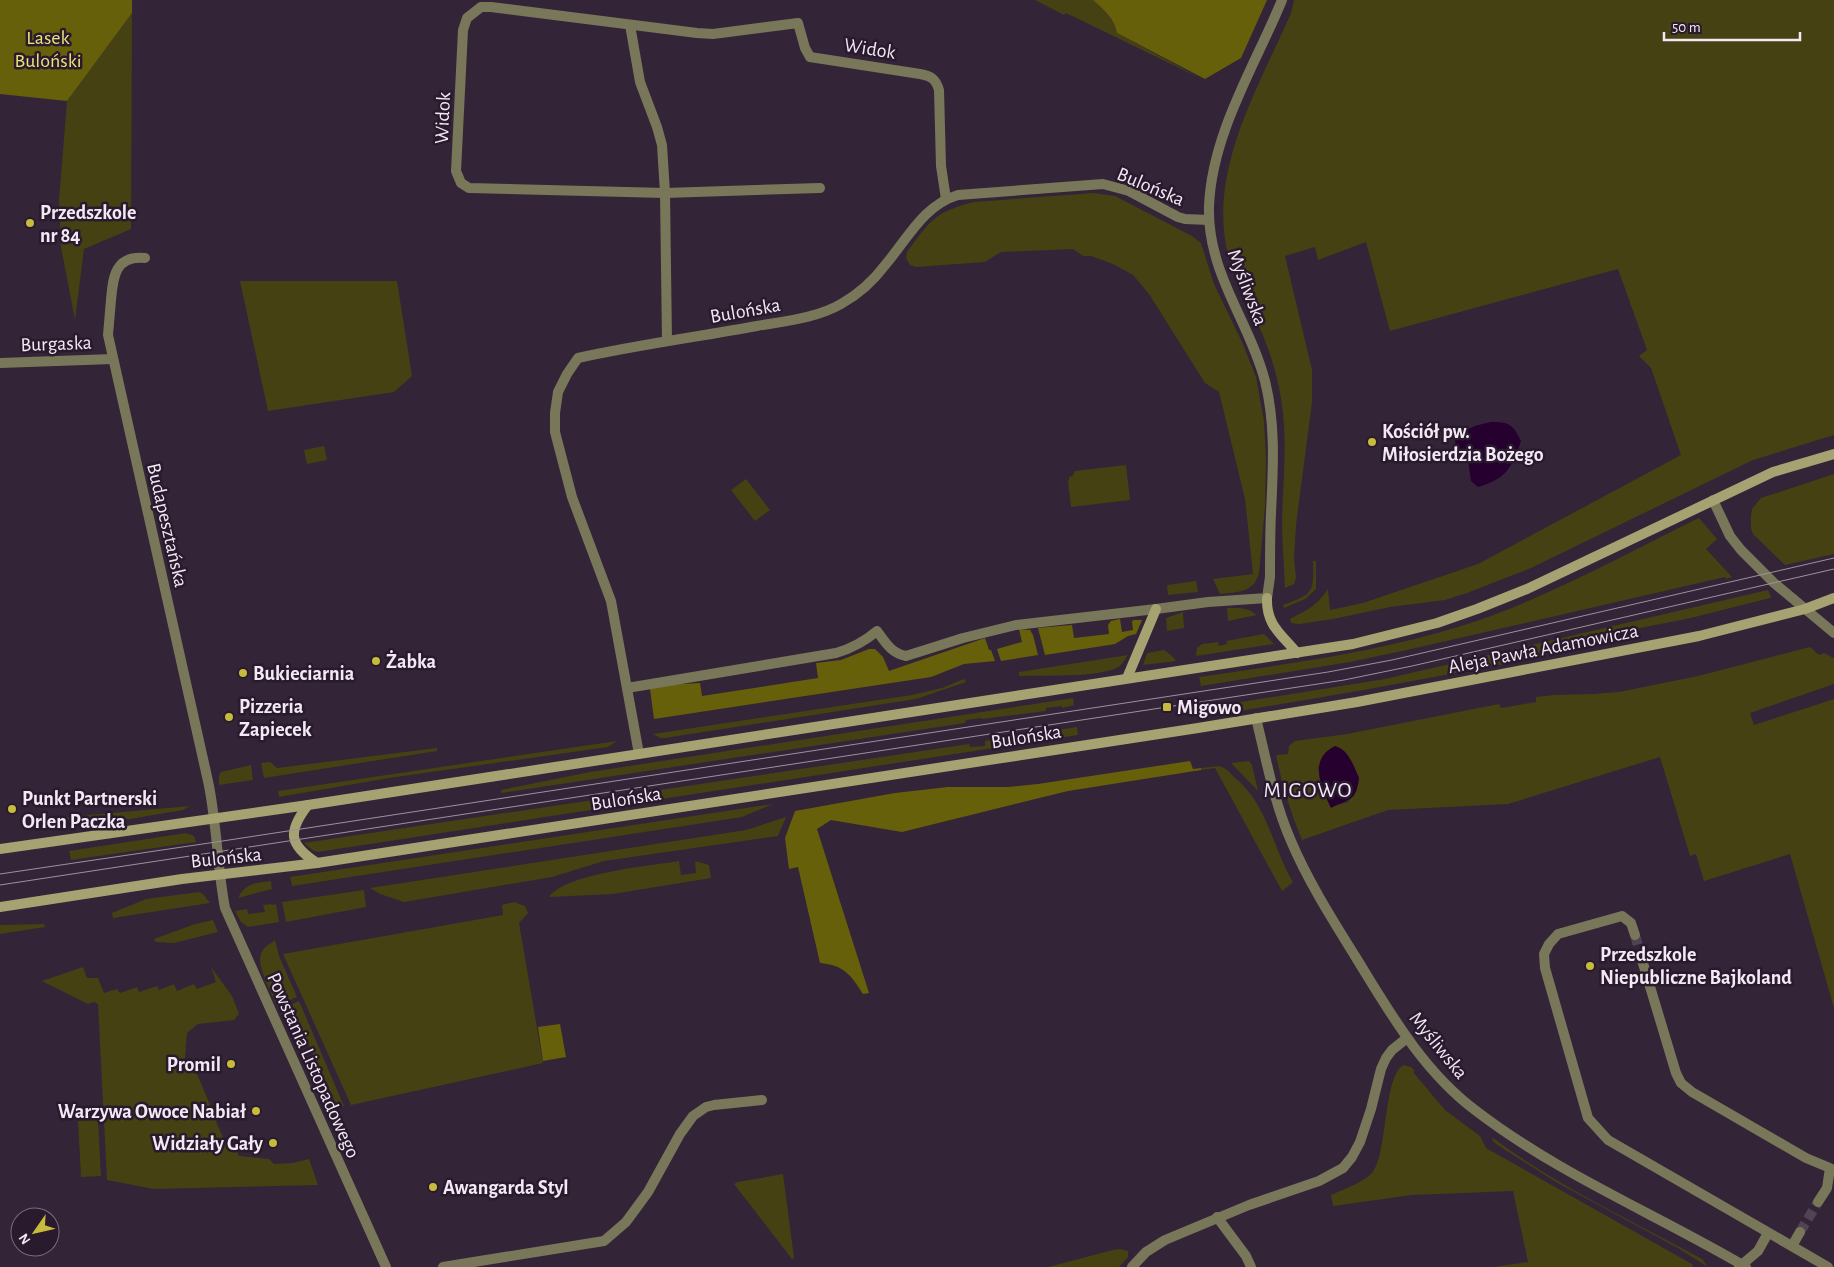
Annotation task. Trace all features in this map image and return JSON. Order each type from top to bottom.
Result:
[{"type":"main road","points":[[1267,598],[1266,611],[1270,621],[1297,653],[1353,644],[1392,635],[1477,609],[1527,589],[1773,472],[1834,454]]},
{"type":"main road","name":"Aleja Pawła Adamowicza","points":[[1256,718],[1357,702],[1699,636],[1804,609],[1834,598]]},
{"type":"main road","points":[[1127,678],[1156,609]]},
{"type":"main road","name":"Bulońska","points":[[0,850],[308,805],[1297,653]]},
{"type":"main road","name":"Bulońska","points":[[0,907],[182,879],[317,863],[1256,718]]},
{"type":"main road","points":[[308,805],[297,819],[294,840],[302,853],[317,863]]},
{"type":"street","name":"Myśliwska","points":[[1267,598],[1270,578],[1274,448],[1271,410],[1264,380],[1250,341],[1219,271],[1209,205],[1212,179],[1223,138],[1240,91],[1282,0]]},
{"type":"street","name":"Widok","points":[[820,188],[665,193],[468,188],[461,183],[456,171],[463,30],[468,18],[481,7],[491,7],[713,34],[798,23],[805,48],[810,57],[920,74],[934,79],[939,90],[941,166],[946,198]]},
{"type":"street","points":[[630,25],[640,82],[662,146],[665,193],[667,341]]},
{"type":"street","name":"Bulońska","points":[[639,754],[611,601],[572,497],[555,432],[558,392],[578,358],[625,347],[825,312],[854,295],[869,283],[885,266],[926,214],[946,198],[976,192],[1103,184],[1128,192],[1178,217],[1210,220]]},
{"type":"street","name":"Budapesztańska","points":[[145,258],[134,258],[123,263],[113,276],[108,335],[208,781],[214,819],[219,875]]},
{"type":"street","name":"Burgaska","points":[[0,363],[113,359]]},
{"type":"street","points":[[1713,500],[1730,536],[1741,550],[1774,583],[1834,633]]},
{"type":"street","points":[[627,688],[836,653],[864,642],[876,631],[890,648],[898,654],[906,656],[963,638],[1016,625],[1208,602],[1267,598]]},
{"type":"street","name":"Myśliwska","points":[[1256,718],[1273,788],[1290,841],[1307,876],[1407,1038],[1431,1069],[1473,1109],[1516,1139],[1571,1172],[1742,1266],[1758,1250],[1768,1233]]},
{"type":"street","name":"Powstania Listopadowego","points":[[219,875],[228,918],[386,1267]]},
{"type":"street","points":[[1635,935],[1631,923],[1622,916],[1558,934],[1549,944],[1544,954],[1545,968],[1588,1118],[1608,1140],[1828,1267]]},
{"type":"street","points":[[1642,960],[1681,1083],[1692,1092],[1798,1153],[1830,1168],[1827,1188],[1818,1202]]},
{"type":"street","points":[[1132,1267],[1146,1252],[1154,1247],[1217,1217],[1319,1181],[1343,1168],[1352,1157],[1360,1142],[1371,1110],[1381,1069],[1386,1058],[1392,1050],[1407,1038]]},
{"type":"street","points":[[443,1267],[604,1241],[626,1222],[648,1192],[680,1134],[693,1116],[714,1105],[762,1100]]},
{"type":"street","points":[[1217,1217],[1246,1256],[1251,1267]]},
{"type":"street","points":[[1792,1246],[1800,1232]]},
{"type":"shaded area","points":[[1035,0],[1093,0],[1111,19],[1117,33],[1204,80],[1066,13],[1064,15]]},
{"type":"shaded area","points":[[1294,0],[1834,0],[1834,435],[1753,460],[1531,568],[1467,593],[1445,600],[1390,607],[1333,619],[1299,624],[1291,623],[1290,619],[1316,604],[1328,589],[1330,610],[1363,603],[1478,564],[1681,455],[1651,368],[1639,356],[1647,350],[1618,269],[1390,331],[1366,242],[1318,260],[1315,247],[1285,256],[1312,370],[1312,402],[1296,525],[1294,558],[1296,578],[1294,584],[1285,588],[1282,520],[1285,444],[1281,399],[1268,349],[1231,265],[1224,232],[1224,200],[1229,168],[1238,136],[1263,73],[1291,13]]},
{"type":"shaded area","points":[[132,13],[131,229],[84,249],[75,320],[61,247],[59,200],[67,101]]},
{"type":"shaded area","points":[[1094,193],[1115,196],[1192,236],[1201,243],[1214,284],[1242,342],[1256,377],[1264,421],[1266,459],[1265,507],[1259,573],[1257,580],[1244,590],[1220,594],[1213,579],[1253,574],[1245,499],[1219,392],[1205,383],[1149,294],[1133,275],[1113,264],[1091,256],[1083,256],[1073,249],[1001,252],[985,262],[916,267],[910,265],[906,258],[907,252],[934,219],[961,206],[974,202]]},
{"type":"shaded area","points":[[240,281],[397,281],[412,376],[394,392],[268,411]]},
{"type":"shaded area","points":[[1491,422],[1510,425],[1521,441],[1507,471],[1488,484],[1478,487],[1471,481],[1468,460],[1458,452],[1455,440],[1471,428]]},
{"type":"shaded area","points":[[324,446],[327,460],[307,464],[304,450]]},
{"type":"shaded area","points":[[1126,465],[1130,500],[1071,507],[1068,482],[1070,476],[1072,477],[1075,471]]},
{"type":"shaded area","points":[[1834,474],[1834,554],[1785,565],[1753,534],[1751,528],[1752,509],[1761,498]]},
{"type":"shaded area","points":[[746,479],[770,510],[755,521],[731,490]]},
{"type":"shaded area","points":[[1699,518],[1717,539],[1706,549],[1732,577],[1726,579],[1725,577],[1350,662],[1201,686],[1199,677],[1362,651],[1458,627],[1551,591]]},
{"type":"shaded area","points":[[1313,561],[1316,561],[1316,589],[1305,599],[1284,608],[1283,605],[1306,595],[1310,591],[1313,580]]},
{"type":"shaded area","points":[[1196,581],[1198,592],[1168,595],[1167,585]]},
{"type":"shaded area","points":[[1768,590],[1770,598],[1691,618],[1610,634],[1531,659],[1205,717],[1204,708],[1385,679]]},
{"type":"shaded area","points":[[1227,608],[1246,609],[1257,615],[1228,621]]},
{"type":"shaded area","points":[[1183,612],[1184,628],[1167,631],[1166,618]]},
{"type":"shaded area","points":[[1264,634],[1274,644],[1196,656],[1197,648],[1202,644],[1218,642],[1219,646],[1227,644],[1226,641]]},
{"type":"shaded area","points":[[1810,647],[1819,655],[1824,653],[1834,658],[1834,684],[1750,713],[1754,725],[1834,699],[1834,1008],[1790,854],[1704,881],[1696,854],[1690,856],[1660,757],[1508,804],[1388,810],[1302,840],[1287,799],[1276,755],[1288,754],[1289,746],[1295,741],[1347,734],[1499,704],[1501,708],[1536,702],[1536,697],[1619,692],[1698,676]],"holes":[[[1346,753],[1359,778],[1348,802],[1331,807],[1324,793],[1318,768],[1320,763]]]},
{"type":"shaded area","points":[[1164,650],[1176,661],[1143,665],[1147,653]]},
{"type":"shaded area","points":[[1128,655],[1118,667],[1110,671],[1070,675],[1019,676],[1019,672]]},
{"type":"shaded area","points":[[964,679],[966,682],[916,699],[665,738],[660,738],[653,734],[912,695],[942,688]]},
{"type":"shaded area","points":[[1073,698],[1074,705],[1062,708],[1062,706],[1046,708],[1046,711],[966,720],[965,723],[501,793],[501,790],[590,772]]},
{"type":"shaded area","points":[[1077,727],[1078,735],[318,852],[312,850],[304,843],[969,744],[970,747],[985,746],[985,741]]},
{"type":"shaded area","points":[[617,741],[608,747],[389,778],[279,797],[278,791]]},
{"type":"shaded area","points":[[1335,746],[1347,754],[1359,778],[1354,795],[1331,808],[1321,783],[1319,766],[1322,758]]},
{"type":"shaded area","points":[[437,748],[437,751],[264,778],[261,763],[270,762],[277,768]]},
{"type":"shaded area","points":[[1249,761],[1252,765],[1258,791],[1231,763]]},
{"type":"shaded area","points":[[251,765],[253,780],[219,785],[221,772]]},
{"type":"shaded area","points":[[1218,766],[1227,770],[1245,788],[1255,800],[1262,813],[1293,882],[1282,891],[1215,768],[1201,770],[1201,768]]},
{"type":"shaded area","points":[[773,804],[742,817],[292,886],[290,877]]},
{"type":"shaded area","points":[[190,806],[183,810],[130,819],[68,820],[67,817]]},
{"type":"shaded area","points":[[786,817],[778,836],[604,861],[552,877],[404,902],[380,894],[370,888],[746,830]]},
{"type":"shaded area","points":[[186,833],[194,836],[196,842],[71,860],[69,851]]},
{"type":"shaded area","points":[[679,861],[681,875],[696,873],[695,861],[709,865],[711,878],[613,894],[549,897],[558,889],[590,876]]},
{"type":"shaded area","points":[[271,881],[272,889],[238,898],[244,889],[256,883]]},
{"type":"shaded area","points":[[364,890],[366,907],[286,922],[282,902]]},
{"type":"shaded area","points":[[199,892],[210,903],[113,918],[112,913],[146,899]]},
{"type":"shaded area","points":[[514,902],[525,906],[528,913],[519,923],[543,1063],[351,1105],[283,954],[503,915],[502,905]]},
{"type":"shaded area","points":[[276,904],[279,922],[248,927],[241,922],[235,911],[247,909],[248,914],[265,912],[263,905]]},
{"type":"shaded area","points":[[213,920],[218,932],[174,943],[156,942],[154,939],[195,924]]},
{"type":"shaded area","points":[[44,924],[45,927],[0,934],[0,925]]},
{"type":"shaded area","points":[[275,940],[279,956],[297,997],[277,1006],[268,987],[260,959],[263,949]]},
{"type":"shaded area","points":[[83,967],[87,978],[98,978],[104,993],[117,989],[120,993],[137,987],[139,992],[157,986],[159,990],[174,984],[177,991],[194,984],[197,989],[216,982],[211,967],[232,996],[239,1014],[234,1020],[198,1024],[187,1033],[182,1069],[197,1074],[229,1150],[236,1150],[239,1156],[269,1159],[274,1164],[293,1163],[309,1159],[318,1185],[154,1189],[107,1180],[98,1004],[94,1002],[88,1004],[42,981]]},
{"type":"shaded area","points":[[299,1001],[344,1106],[338,1108],[295,1015],[284,1020],[280,1010]]},
{"type":"shaded area","points":[[1404,1065],[1411,1067],[1415,1071],[1413,1072],[1445,1110],[1480,1136],[1486,1148],[1692,1264],[1693,1267],[1493,1267],[1528,1262],[1513,1191],[1412,1195],[1333,1206],[1331,1195],[1363,1180],[1372,1173],[1377,1164],[1392,1083],[1397,1072]]},
{"type":"shaded area","points":[[98,1120],[101,1176],[81,1177],[78,1121]]},
{"type":"shaded area","points":[[1493,1138],[1543,1172],[1622,1217],[1702,1259],[1708,1267],[1678,1248],[1556,1182],[1496,1144],[1492,1140]]},
{"type":"shaded area","points":[[783,1174],[794,1258],[792,1259],[734,1184]]},
{"type":"shaded area","points":[[1113,1250],[1128,1251],[1128,1257],[1119,1267],[1048,1267]]},
{"type":"green space","name":"Lasek Buloński","points":[[0,0],[132,0],[132,13],[67,101],[0,94]]},
{"type":"green space","points":[[1093,0],[1267,0],[1241,58],[1205,79],[1117,33],[1111,19]]},
{"type":"green space","points":[[1120,619],[1122,632],[1133,630],[1132,621],[1142,620],[1136,634],[1128,636],[1115,644],[1045,655],[1038,628],[1072,625],[1074,638],[1109,634],[1108,625],[1111,621]]},
{"type":"green space","points":[[1019,629],[1030,630],[1038,655],[1001,661],[997,649],[1022,642]]},
{"type":"green space","points":[[985,638],[995,661],[964,664],[931,677],[654,719],[650,689],[664,685],[700,683],[702,696],[818,678],[816,663],[841,660],[869,649],[875,649],[883,657],[889,671]]},
{"type":"green space","points":[[1190,761],[1193,769],[1201,768],[1201,770],[1068,791],[902,832],[831,820],[817,829],[869,993],[863,994],[855,981],[846,972],[835,966],[820,963],[798,867],[789,869],[785,838],[795,811],[895,793],[948,787],[1008,787],[1038,784]]},
{"type":"green space","points":[[560,1024],[566,1057],[543,1061],[538,1027]]},
{"type":"tunnel","points":[[1635,935],[1642,960]]},
{"type":"tunnel","points":[[1800,1232],[1818,1202]]},
{"type":"tram line","points":[[0,874],[1328,672],[1392,660],[1834,558]]},
{"type":"tram line","points":[[0,885],[1344,680],[1834,569]]},
{"type":"place","name":"Przedszkole nr 84","points":[[30,223]]},
{"type":"place","name":"Kościół pw. Miłosierdzia Bożego","points":[[1372,442]]},
{"type":"place","name":"Żabka","points":[[376,661]]},
{"type":"place","name":"Bukieciarnia","points":[[243,673]]},
{"type":"place","name":"Migowo","points":[[1167,707]]},
{"type":"place","name":"Pizzeria Zapiecek","points":[[229,717]]},
{"type":"place","name":"Punkt Partnerski Orlen Paczka","points":[[12,809]]},
{"type":"place","name":"Przedszkole Niepubliczne Bajkoland","points":[[1590,966]]},
{"type":"place","name":"Promil","points":[[231,1064]]},
{"type":"place","name":"Warzywa Owoce Nabiał","points":[[256,1111]]},
{"type":"place","name":"Widziały Gały","points":[[273,1143]]},
{"type":"place","name":"Awangarda Styl","points":[[433,1187]]},
{"type":"district","name":"MIGOWO","points":[[1308,789]]}]
